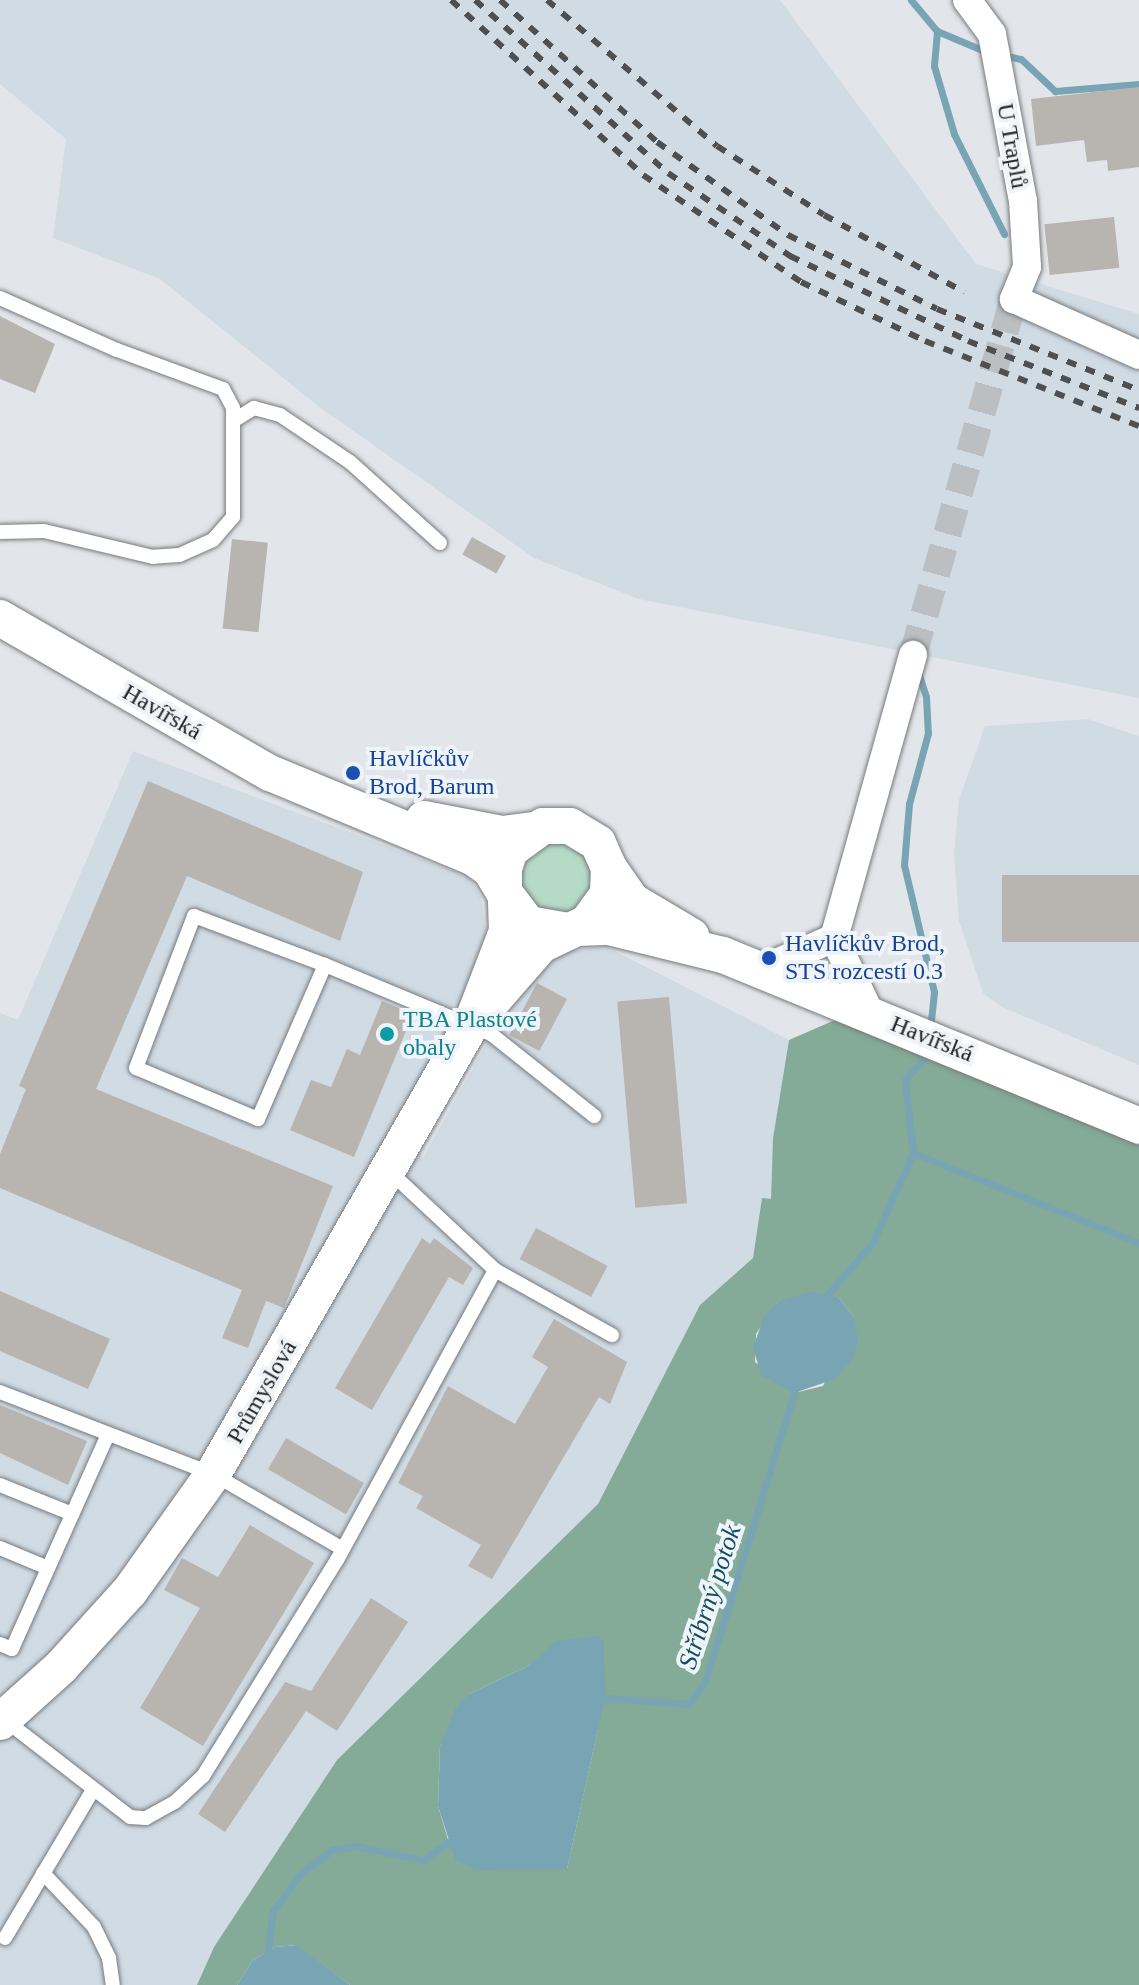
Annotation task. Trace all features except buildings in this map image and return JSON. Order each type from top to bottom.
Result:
[{"type":"street","name":"U Traplů","points":[[967,0],[992,34],[1023,201],[1027,267],[1014,299],[1139,355]]},
{"type":"street","name":"Havířská","points":[[0,618],[230,752],[474,858],[497,876],[505,895],[528,924],[572,929],[600,925],[723,955],[1139,1126]]},
{"type":"street","points":[[870,1013],[834,938],[913,655]]},
{"type":"street","name":"Havířská","points":[[329,797],[502,834],[560,825],[580,830],[598,843],[609,868],[632,901],[723,955]]},
{"type":"street","points":[[505,895],[507,856],[533,830]]},
{"type":"street","points":[[572,929],[604,903],[609,868]]},
{"type":"street","name":"Průmyslová","points":[[1,1720],[61,1667],[130,1591],[213,1474],[390,1172],[471,1025],[507,931],[505,895]]},
{"type":"street","name":"Průmyslová","points":[[471,1025],[541,945],[572,929]]},
{"type":"street","points":[[760,970],[834,938]]},
{"type":"lane","points":[[0,298],[117,350],[223,389],[230,396],[233,421],[233,517],[213,540],[179,555],[153,557],[44,531],[0,532]]},
{"type":"lane","points":[[233,421],[254,408],[280,415],[350,462],[440,543]]},
{"type":"lane","points":[[325,965],[258,1119],[136,1068],[194,916],[325,965],[491,1034],[594,1116]]},
{"type":"lane","points":[[390,1172],[495,1270],[612,1335]]},
{"type":"lane","points":[[1,1720],[130,1817],[146,1818],[175,1802],[203,1776],[343,1549],[495,1270]]},
{"type":"lane","points":[[0,1392],[213,1474],[343,1549]]},
{"type":"lane","points":[[0,1644],[12,1649],[108,1434]]},
{"type":"lane","points":[[0,1485],[72,1514]]},
{"type":"lane","points":[[0,1548],[48,1568]]},
{"type":"lane","points":[[5,1938],[93,1790]]},
{"type":"lane","points":[[43,1873],[94,1927],[109,1958],[113,1985]]},
{"type":"shaded area","points":[[0,0],[780,0],[976,264],[1139,314],[1139,698],[639,599],[534,558],[318,406],[160,279],[53,238],[66,139],[0,84]]},
{"type":"shaded area","points":[[1088,719],[1139,736],[1139,1065],[1002,1007],[983,993],[959,921],[954,854],[959,800],[985,726]]},
{"type":"shaded area","points":[[133,751],[469,877],[481,897],[487,946],[406,1131],[423,1158],[497,1025],[547,960],[564,952],[605,946],[789,1040],[773,1138],[771,1200],[762,1198],[753,1258],[700,1305],[598,1504],[337,1760],[214,1947],[197,1985],[0,1985],[0,1013],[18,1020]]},
{"type":"green space","points":[[556,842],[576,848],[586,858],[592,878],[586,898],[576,908],[556,914],[536,908],[526,898],[520,878],[526,858],[536,848]]},
{"type":"green space","points":[[835,1020],[1139,1145],[1139,1985],[350,1985],[296,1945],[275,1947],[253,1960],[237,1985],[197,1985],[214,1947],[337,1760],[598,1504],[700,1305],[753,1258],[762,1198],[771,1199],[773,1138],[789,1040]],"holes":[[[839,1298],[854,1317],[823,1386],[794,1393],[755,1362],[756,1334],[777,1303]],[[530,1665],[598,1729],[567,1869],[506,1868],[449,1843],[438,1806],[440,1746],[469,1694]]]},
{"type":"water","points":[[810,1291],[839,1298],[854,1317],[858,1343],[851,1361],[835,1379],[794,1393],[761,1375],[753,1347],[765,1315],[777,1303]]},
{"type":"water","points":[[597,1636],[604,1642],[605,1698],[567,1869],[475,1870],[455,1859],[438,1806],[440,1746],[455,1709],[469,1694],[530,1665],[556,1641]]},
{"type":"water","points":[[297,1945],[350,1985],[237,1985],[253,1960],[275,1947]]},
{"type":"waterway","name":"Stříbrný potok","points":[[911,0],[937,31],[934,66],[954,134],[1004,234]]},
{"type":"waterway","points":[[937,31],[987,52]]},
{"type":"waterway","points":[[1003,55],[1021,59],[1055,91],[1139,84]]},
{"type":"waterway","name":"Stříbrný potok","points":[[918,672],[926,697],[928,733],[909,804],[904,865],[934,992],[930,1028]]},
{"type":"waterway","name":"Stříbrný potok","points":[[824,1299],[873,1242],[913,1153],[905,1080],[925,1058]]},
{"type":"waterway","points":[[913,1153],[1139,1243]]},
{"type":"waterway","name":"Stříbrný potok","points":[[600,1703],[605,1698],[689,1704],[705,1682],[796,1387]]},
{"type":"waterway","name":"Stříbrný potok","points":[[267,1959],[273,1911],[302,1872],[332,1850],[357,1846],[423,1860],[453,1839]]},
{"type":"tunnel","points":[[913,655],[1014,299]]},
{"type":"railway","points":[[451,0],[643,175],[801,282],[925,341],[1139,426]]},
{"type":"railway","points":[[475,0],[668,173],[790,256],[968,341],[1139,408]]},
{"type":"railway","points":[[500,0],[657,142],[788,235],[937,309],[1139,390]]},
{"type":"railway","points":[[547,0],[717,146],[824,215],[964,292]]},
{"type":"place","name":"Havlíčkův Brod, Barum","points":[[353,773]]},
{"type":"place","name":"Havlíčkův Brod, STS rozcestí 0.3","points":[[769,958]]},
{"type":"place","name":"TBA Plastové obaly","points":[[387,1034]]}]
